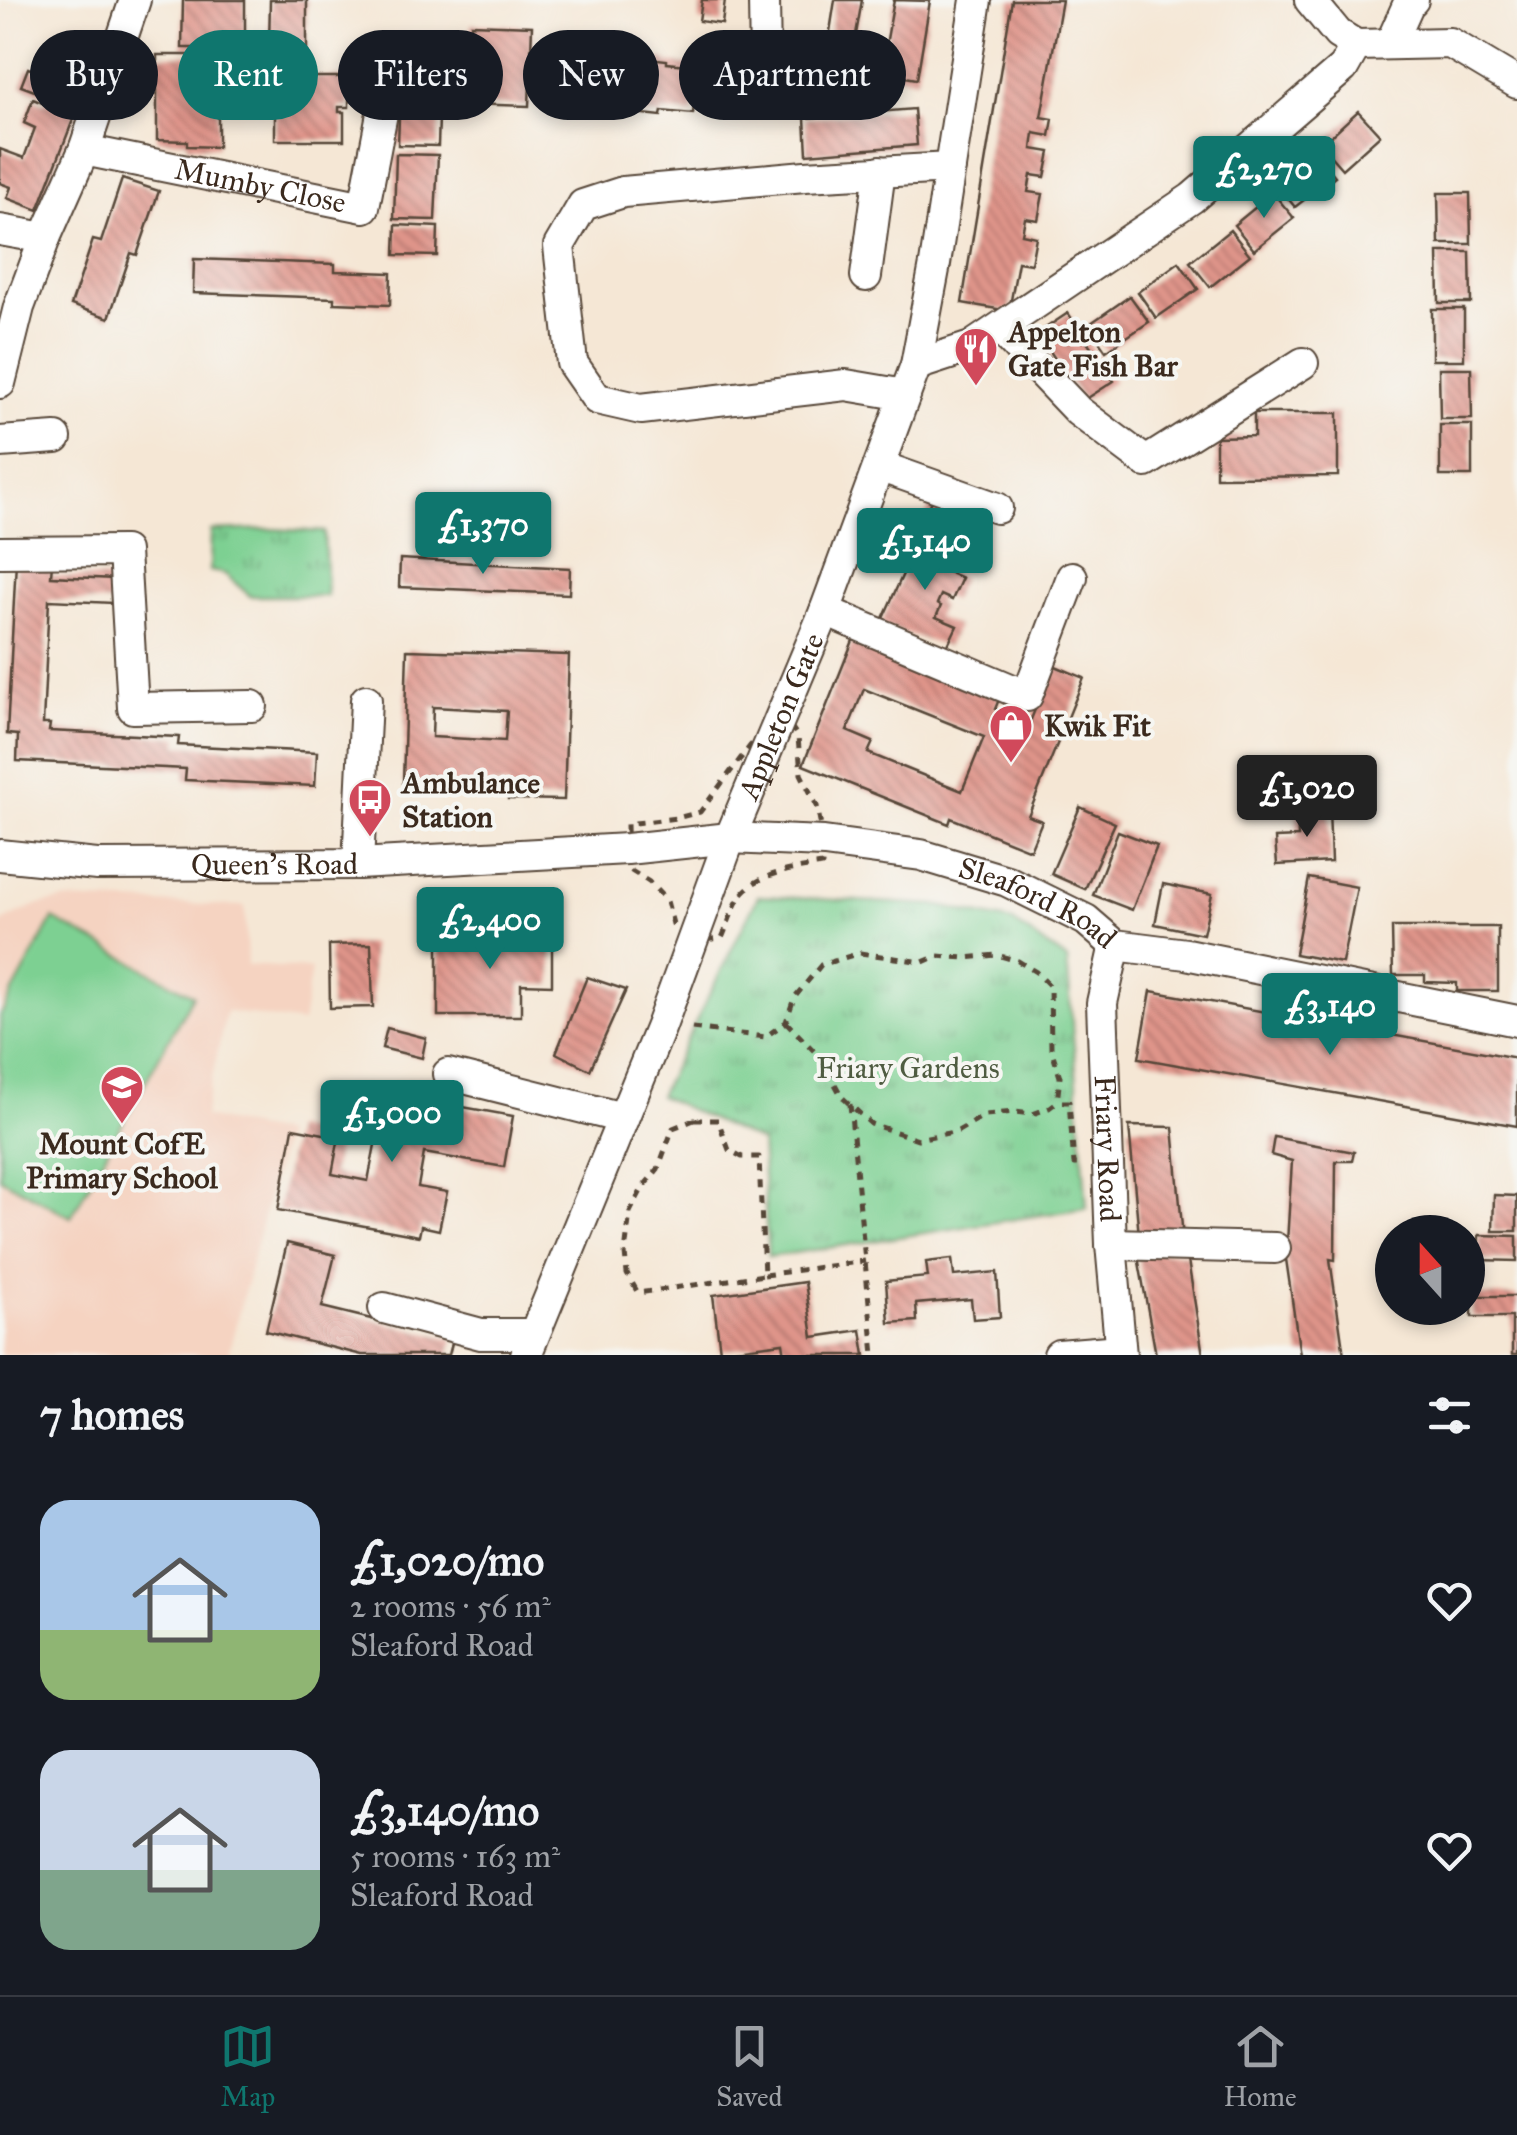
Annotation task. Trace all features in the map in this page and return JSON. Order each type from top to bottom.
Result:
[{"type":"street","points":[[0,382],[19,307],[84,150],[135,0]]},
{"type":"street","points":[[764,0],[764,30]]},
{"type":"street","name":"Appleton Gate","points":[[530,1344],[661,1026],[730,838],[825,611],[916,365],[936,264],[976,0]]},
{"type":"street","points":[[1310,0],[1338,34],[1356,45],[1450,43],[1517,84]]},
{"type":"street","points":[[1391,43],[1413,0]]},
{"type":"street","points":[[916,365],[972,347],[1192,198],[1343,68],[1356,45]]},
{"type":"street","name":"Mumby Close","points":[[84,150],[364,207],[381,120]]},
{"type":"street","points":[[905,395],[846,385],[641,409],[596,399],[572,363],[559,246],[582,205],[623,192],[950,168]]},
{"type":"street","points":[[866,276],[880,171]]},
{"type":"street","points":[[0,230],[45,238]]},
{"type":"street","points":[[1000,328],[1078,410],[1146,462],[1303,364]]},
{"type":"street","points":[[0,442],[56,438]]},
{"type":"street","points":[[879,466],[997,508]]},
{"type":"street","points":[[0,552],[124,552],[133,708],[252,706]]},
{"type":"street","points":[[825,611],[1027,696],[1072,576]]},
{"type":"street","points":[[358,864],[366,700]]},
{"type":"street","name":"Queen's Road","points":[[0,856],[97,865],[358,864],[627,849],[730,838]]},
{"type":"street","name":"Sleaford Road","points":[[730,838],[824,842],[921,855],[1008,881],[1086,920],[1115,945],[1186,954],[1517,1021]]},
{"type":"street","name":"Friary Road","points":[[1115,945],[1102,1003],[1111,1244],[1120,1352]]},
{"type":"street","points":[[448,1074],[622,1118]]},
{"type":"street","points":[[1111,1244],[1275,1248]]},
{"type":"street","points":[[384,1308],[530,1344]]},
{"type":"street","points":[[1060,1355],[1120,1352]]},
{"type":"path","points":[[661,1026],[765,1037],[786,1022],[794,998],[822,965],[860,953],[922,962],[937,956],[996,955],[1018,961],[1050,986],[1050,1048],[1060,1076],[1057,1102],[1033,1114],[986,1115],[958,1130],[918,1139],[871,1124],[842,1097],[821,1058],[786,1022]]},
{"type":"path","points":[[850,1104],[874,1355]]},
{"type":"path","points":[[764,1276],[759,1157],[742,1157],[729,1150],[718,1120],[694,1120],[674,1128],[658,1169],[630,1212],[626,1274],[638,1293],[764,1276],[865,1261]]},
{"type":"shaded area","name":"Mount CofE Primary School","points":[[62,900],[245,906],[247,965],[311,969],[302,1023],[226,1011],[204,1117],[284,1134],[228,1355],[0,1355],[0,923],[34,906]]},
{"type":"green space","points":[[211,531],[324,532],[327,596],[250,596],[225,574],[210,571]]},
{"type":"green space","name":"Friary Gardens","points":[[758,896],[935,905],[1013,922],[1067,960],[1087,1208],[768,1257],[761,1142],[659,1096]]},
{"type":"green space","points":[[53,919],[193,995],[71,1217],[0,1178],[0,1016]]},
{"type":"building","points":[[183,0],[245,0],[245,30],[182,30]]},
{"type":"building","points":[[270,0],[307,0],[307,30],[269,30]]},
{"type":"building","points":[[702,0],[725,0],[722,24],[699,21]]},
{"type":"building","points":[[835,0],[862,0],[857,30],[830,30]]},
{"type":"building","points":[[894,0],[930,1],[917,79],[906,77],[906,30],[889,30]]},
{"type":"building","points":[[1012,0],[1062,0],[1041,117],[1053,119],[1050,136],[1034,133],[1032,149],[1050,152],[1045,177],[1031,175],[1028,192],[1043,194],[1038,220],[1025,218],[1022,234],[1036,237],[1031,264],[1018,262],[1009,311],[962,303]]},
{"type":"building","points":[[471,24],[532,26],[532,30],[523,30],[523,106],[503,105],[503,30],[471,30]]},
{"type":"building","points":[[158,55],[178,55],[178,120],[218,120],[218,147],[157,140]]},
{"type":"building","points":[[659,59],[679,64],[679,113],[662,111],[661,116]]},
{"type":"building","points":[[28,68],[30,69],[30,89],[21,86]]},
{"type":"building","points":[[318,77],[338,77],[338,120],[344,120],[344,140],[275,140],[275,120],[318,120]]},
{"type":"building","points":[[30,107],[30,120],[73,120],[38,210],[7,198],[11,187],[0,183],[0,149],[24,158],[35,128],[24,123]]},
{"type":"building","points":[[914,109],[917,145],[807,154],[805,120],[906,120],[906,110]]},
{"type":"building","points":[[1358,111],[1380,135],[1342,169],[1321,145]]},
{"type":"building","points":[[399,120],[439,120],[438,146],[398,145]]},
{"type":"building","points":[[1315,151],[1335,176],[1295,207],[1275,183]]},
{"type":"building","points":[[396,154],[438,155],[435,220],[394,219]]},
{"type":"building","points":[[122,179],[159,191],[137,255],[131,253],[109,318],[71,305],[93,240],[101,242]]},
{"type":"building","points":[[1273,193],[1294,218],[1254,250],[1234,225]]},
{"type":"building","points":[[1438,193],[1470,193],[1471,244],[1439,244]]},
{"type":"building","points":[[396,225],[438,227],[437,256],[395,255]]},
{"type":"building","points":[[1230,230],[1250,255],[1210,287],[1190,262]]},
{"type":"building","points":[[1438,252],[1470,252],[1471,303],[1439,303]]},
{"type":"building","points":[[194,259],[335,264],[335,271],[391,273],[390,305],[334,303],[334,298],[193,293]]},
{"type":"building","points":[[1179,262],[1198,289],[1156,318],[1138,292]]},
{"type":"building","points":[[1130,296],[1149,322],[1106,351],[1088,325]]},
{"type":"building","points":[[1432,309],[1464,309],[1464,360],[1432,360]]},
{"type":"building","points":[[1068,313],[1114,381],[1083,401],[1038,333]]},
{"type":"building","points":[[1439,368],[1471,368],[1472,419],[1440,419]]},
{"type":"building","points":[[1254,413],[1338,413],[1338,476],[1216,477],[1216,437],[1254,436]]},
{"type":"building","points":[[1440,425],[1472,425],[1472,476],[1440,476]]},
{"type":"building","points":[[937,489],[976,505],[959,547],[919,530]]},
{"type":"building","points":[[921,534],[971,557],[967,567],[953,560],[948,572],[962,578],[952,600],[941,595],[937,604],[941,606],[936,617],[957,626],[947,647],[880,625]]},
{"type":"building","points":[[400,559],[570,568],[569,594],[399,587]]},
{"type":"building","points":[[16,561],[52,563],[51,576],[115,579],[113,603],[49,600],[43,724],[50,724],[49,731],[179,737],[178,745],[317,752],[315,786],[185,780],[186,769],[17,761],[18,735],[7,734]]},
{"type":"building","points":[[854,638],[1000,697],[995,709],[1030,722],[1053,665],[1084,678],[1028,816],[1042,821],[1030,850],[951,818],[949,824],[803,765]],"holes":[[[864,689],[984,737],[962,791],[868,753],[873,742],[847,731]]]},
{"type":"building","points":[[407,650],[569,655],[564,800],[508,799],[508,786],[403,783]],"holes":[[[433,707],[507,711],[505,741],[432,737]]]},
{"type":"building","points":[[1080,807],[1115,823],[1085,889],[1051,874]]},
{"type":"building","points":[[1329,809],[1331,862],[1277,865],[1275,838],[1298,837],[1297,811]]},
{"type":"building","points":[[1118,831],[1157,846],[1132,910],[1093,895]]},
{"type":"building","points":[[1309,878],[1357,887],[1342,963],[1295,954]]},
{"type":"building","points":[[1163,884],[1212,894],[1203,934],[1155,924]]},
{"type":"building","points":[[1392,927],[1498,927],[1498,991],[1457,991],[1457,983],[1425,982],[1425,975],[1393,975]]},
{"type":"building","points":[[438,934],[552,935],[552,985],[521,984],[521,1016],[438,1016]]},
{"type":"building","points":[[371,944],[373,1007],[330,1008],[329,945]]},
{"type":"building","points":[[587,977],[626,990],[590,1070],[556,1053]]},
{"type":"building","points":[[1151,991],[1517,1058],[1517,1126],[1139,1058]]},
{"type":"building","points":[[387,1028],[426,1038],[422,1058],[382,1048]]},
{"type":"building","points":[[385,1093],[513,1116],[504,1167],[424,1153],[418,1187],[447,1192],[439,1230],[421,1226],[419,1236],[278,1210],[293,1128],[339,1137],[332,1174],[368,1181]]},
{"type":"building","points":[[1129,1126],[1173,1127],[1183,1238],[1139,1236]]},
{"type":"building","points":[[1274,1137],[1354,1152],[1352,1161],[1336,1161],[1335,1260],[1330,1259],[1344,1355],[1300,1355],[1286,1259],[1292,1161],[1271,1155]]},
{"type":"building","points":[[1494,1195],[1517,1196],[1517,1231],[1493,1231]]},
{"type":"building","points":[[1485,1235],[1517,1236],[1517,1261],[1485,1260]]},
{"type":"building","points":[[287,1243],[335,1255],[322,1307],[453,1339],[449,1355],[362,1355],[266,1331]]},
{"type":"building","points":[[1137,1251],[1187,1254],[1203,1355],[1156,1355]]},
{"type":"building","points":[[952,1259],[954,1276],[997,1272],[1000,1317],[973,1319],[971,1299],[916,1304],[917,1321],[889,1323],[886,1281],[928,1277],[926,1262]]},
{"type":"building","points":[[805,1282],[813,1337],[861,1330],[865,1355],[785,1355],[783,1343],[720,1351],[713,1295]]},
{"type":"building","points":[[1485,1296],[1517,1296],[1517,1355],[1512,1355],[1512,1317],[1485,1317]]},
{"type":"place","name":"Appelton Gate Fish Bar","points":[[976,387]]},
{"type":"place","name":"Kwik Fit","points":[[1011,764]]},
{"type":"place","name":"Ambulance Station","points":[[370,838]]},
{"type":"place","name":"Mount CofE Primary School","points":[[122,1125]]}]
